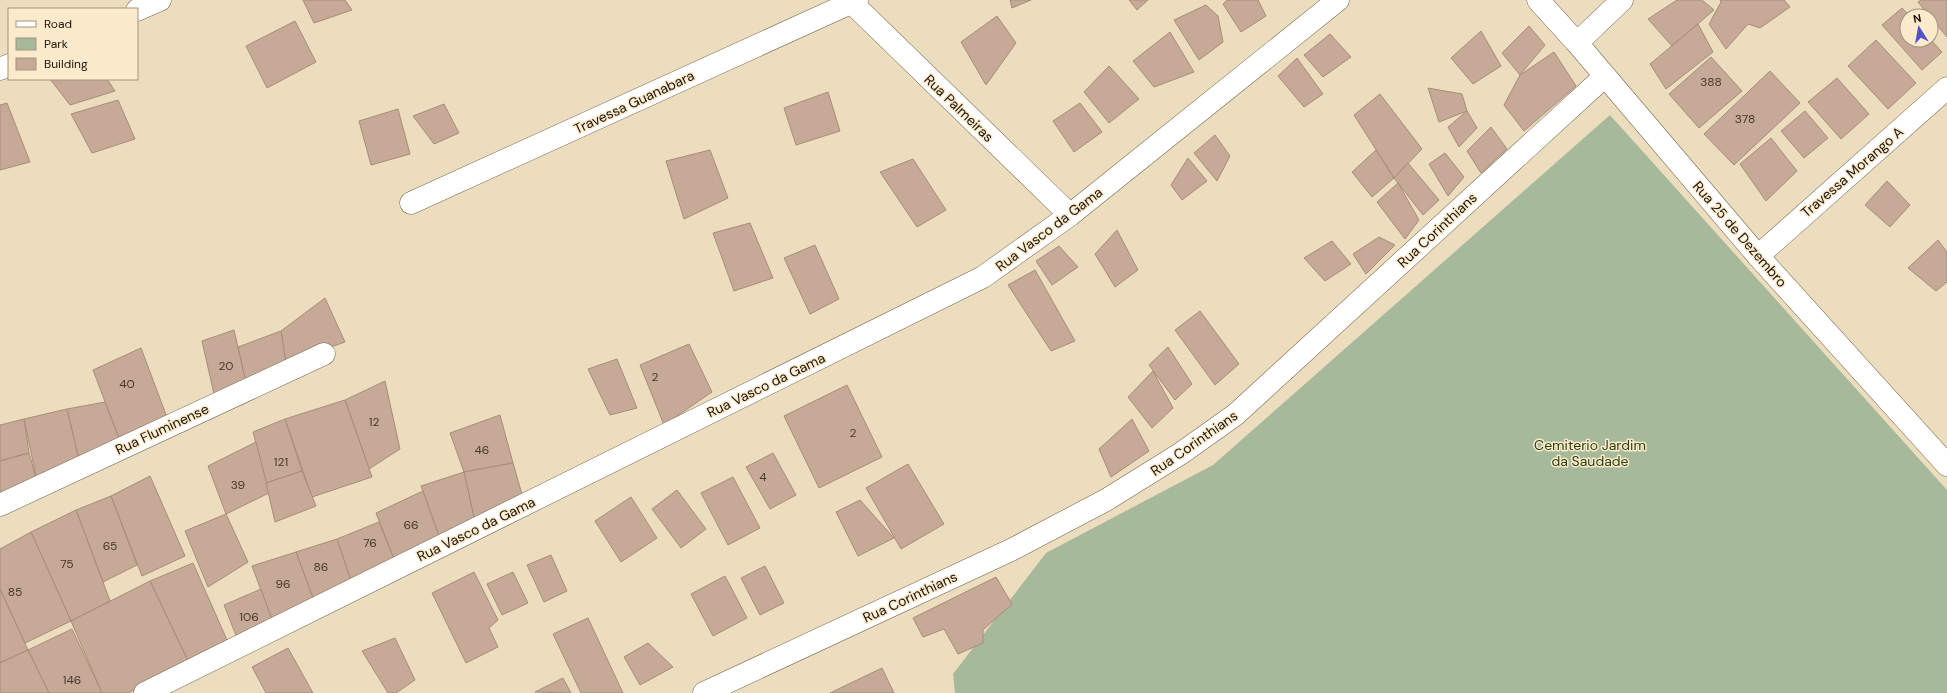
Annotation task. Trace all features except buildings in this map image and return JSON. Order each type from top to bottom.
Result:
[{"type":"street","points":[[138,10],[160,0]]},
{"type":"street","name":"Rua Vasco da Gama","points":[[146,693],[983,277],[1070,215],[1338,0]]},
{"type":"street","name":"Rua 25 de Dezembro","points":[[1538,0],[1577,43],[1604,77],[1758,256],[1947,465]]},
{"type":"street","points":[[1577,43],[1622,0]]},
{"type":"street","name":"Rua Palmeiras","points":[[852,1],[1070,215]]},
{"type":"street","name":"Travessa Guanabara","points":[[411,204],[852,1]]},
{"type":"street","name":"Rua Corinthians","points":[[704,693],[1011,550],[1106,500],[1180,454],[1236,415],[1604,77]]},
{"type":"street","name":"Travessa Morango A","points":[[1758,256],[1947,88]]},
{"type":"street","name":"Rua Fluminense","points":[[0,505],[324,354]]},
{"type":"green space","name":"Cemiterio Jardim da Saudade","points":[[1610,115],[1947,490],[1947,693],[955,693],[953,674],[1046,553],[1213,465]]}]
